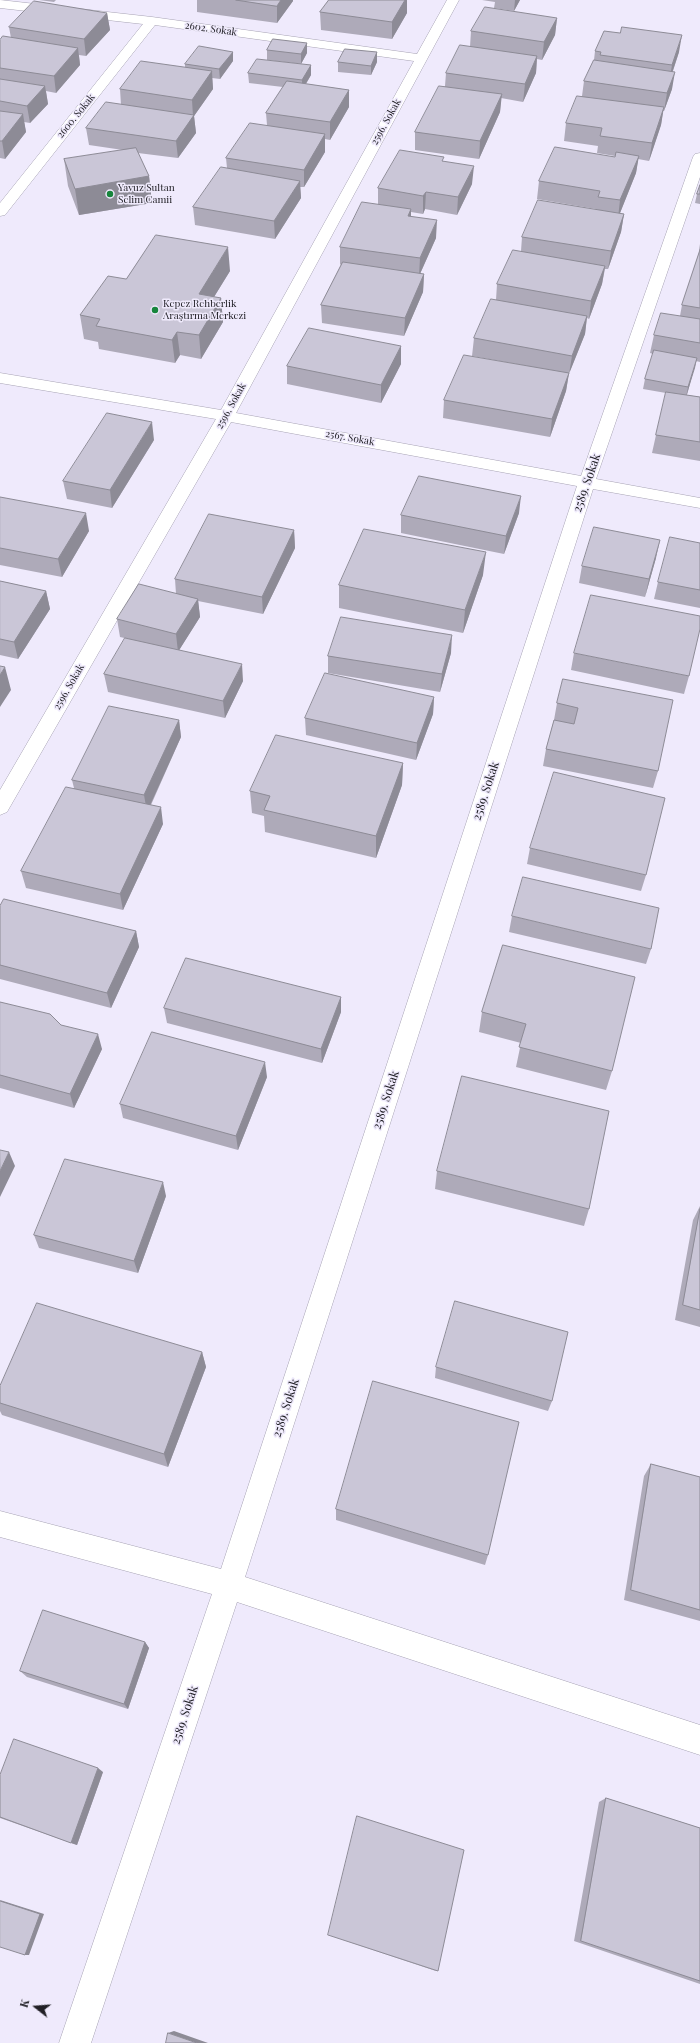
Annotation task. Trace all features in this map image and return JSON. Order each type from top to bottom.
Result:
[{"type":"street","name":"2596. Sokak","points":[[0,807],[226,416],[453,0]]},
{"type":"street","name":"2602. Sokak","points":[[0,4],[152,21],[421,58]]},
{"type":"street","name":"2600. Sokak","points":[[0,212],[152,21]]},
{"type":"street","name":"2589. Sokak","points":[[75,2043],[228,1585],[587,482],[700,157]]},
{"type":"street","name":"2567. Sokak","points":[[0,378],[226,416],[700,503]]},
{"type":"street","points":[[0,1524],[228,1585],[700,1740]]},
{"type":"building","points":[[236,0],[281,0],[277,6]]},
{"type":"building","points":[[329,0],[405,0],[392,22],[320,12]]},
{"type":"building","points":[[34,1],[107,13],[84,39],[9,27]]},
{"type":"building","points":[[485,7],[557,18],[544,42],[471,31]]},
{"type":"building","points":[[622,27],[682,35],[672,65],[600,55],[601,52],[595,51],[604,31],[620,33]]},
{"type":"building","points":[[3,36],[78,48],[54,76],[0,68],[0,40]]},
{"type":"building","points":[[273,39],[307,43],[301,54],[267,50]]},
{"type":"building","points":[[460,45],[537,56],[525,84],[446,73]]},
{"type":"building","points":[[199,46],[233,52],[219,69],[185,64]]},
{"type":"building","points":[[345,49],[377,52],[371,66],[338,62]]},
{"type":"building","points":[[257,59],[311,65],[302,80],[248,73]]},
{"type":"building","points":[[594,60],[675,72],[667,93],[584,81]]},
{"type":"building","points":[[141,61],[212,71],[192,100],[120,89]]},
{"type":"building","points":[[0,79],[45,86],[27,106],[0,101]]},
{"type":"building","points":[[287,81],[349,90],[330,122],[266,113]]},
{"type":"building","points":[[439,86],[502,94],[480,141],[415,132]]},
{"type":"building","points":[[577,96],[664,107],[652,143],[600,136],[602,128],[566,123]]},
{"type":"building","points":[[106,102],[194,115],[176,141],[86,128]]},
{"type":"building","points":[[0,111],[23,114],[2,141],[0,141]]},
{"type":"building","points":[[250,123],[325,134],[304,170],[226,158]]},
{"type":"building","points":[[555,147],[615,157],[616,152],[639,156],[620,200],[598,197],[600,191],[539,181]]},
{"type":"building","points":[[136,148],[149,176],[75,189],[64,159]]},
{"type":"building","points":[[400,150],[444,157],[442,161],[474,166],[458,197],[426,192],[423,196],[378,188]]},
{"type":"building","points":[[221,167],[300,181],[274,221],[193,207]]},
{"type":"building","points":[[700,185],[700,194],[697,194]]},
{"type":"building","points":[[538,200],[624,214],[611,251],[522,237]]},
{"type":"building","points":[[362,202],[411,209],[408,216],[437,220],[420,258],[340,247]]},
{"type":"building","name":"Kepez Rehberlik Araştırma Merkezi","points":[[156,235],[228,247],[199,294],[221,298],[199,335],[177,332],[172,340],[96,326],[100,319],[80,315],[108,276],[126,279]]},
{"type":"building","points":[[513,250],[605,266],[591,301],[497,284]]},
{"type":"building","points":[[700,250],[700,308],[682,305]]},
{"type":"building","points":[[343,262],[424,274],[405,318],[321,305]]},
{"type":"building","points":[[491,299],[587,316],[572,356],[474,338]]},
{"type":"building","points":[[661,313],[700,319],[700,343],[654,335]]},
{"type":"building","points":[[309,328],[401,346],[381,385],[287,366]]},
{"type":"building","points":[[654,350],[697,358],[688,387],[645,379]]},
{"type":"building","points":[[464,355],[569,373],[552,419],[444,400]]},
{"type":"building","points":[[666,392],[700,397],[700,442],[656,435]]},
{"type":"building","points":[[107,413],[152,422],[110,490],[63,481]]},
{"type":"building","points":[[419,476],[521,496],[506,536],[401,515]]},
{"type":"building","points":[[0,497],[86,513],[58,559],[0,548]]},
{"type":"building","points":[[209,514],[294,530],[262,597],[175,579]]},
{"type":"building","points":[[594,527],[660,540],[649,579],[582,566]]},
{"type":"building","points":[[364,529],[486,552],[465,610],[339,585]]},
{"type":"building","points":[[670,537],[700,543],[700,590],[658,582]]},
{"type":"building","points":[[0,581],[46,591],[14,642],[0,639]]},
{"type":"building","points":[[139,584],[198,599],[176,634],[117,619]]},
{"type":"building","points":[[591,595],[700,616],[700,629],[689,676],[574,653]]},
{"type":"building","points":[[341,617],[452,635],[442,674],[328,656]]},
{"type":"building","points":[[125,638],[242,664],[223,701],[104,674]]},
{"type":"building","points":[[0,666],[5,667],[0,675]]},
{"type":"building","points":[[325,673],[434,697],[417,743],[305,718]]},
{"type":"building","points":[[563,679],[673,700],[658,771],[546,749],[554,720],[574,724],[578,708],[557,703]]},
{"type":"building","points":[[109,706],[179,720],[144,795],[72,780]]},
{"type":"building","points":[[276,735],[403,763],[376,836],[264,810],[270,796],[250,791]]},
{"type":"building","points":[[554,772],[665,798],[646,875],[530,848]]},
{"type":"building","points":[[66,787],[161,807],[120,894],[21,871]]},
{"type":"building","points":[[523,877],[659,908],[651,949],[512,916]]},
{"type":"building","points":[[4,899],[136,931],[107,993],[0,965],[0,906]]},
{"type":"building","points":[[503,945],[635,977],[612,1071],[519,1047],[526,1024],[482,1012]]},
{"type":"building","points":[[186,958],[341,997],[321,1049],[164,1008]]},
{"type":"building","points":[[0,1002],[50,1014],[61,1025],[98,1034],[70,1094],[0,1075]]},
{"type":"building","points":[[152,1032],[265,1062],[236,1136],[120,1104]]},
{"type":"building","points":[[462,1076],[609,1111],[589,1209],[437,1171]]},
{"type":"building","points":[[0,1150],[9,1152],[0,1171]]},
{"type":"building","points":[[65,1159],[163,1182],[134,1261],[34,1235]]},
{"type":"building","points":[[700,1209],[700,1310],[683,1305]]},
{"type":"building","points":[[455,1301],[568,1332],[552,1401],[436,1367]]},
{"type":"building","points":[[37,1303],[202,1352],[164,1454],[0,1403],[0,1386]]},
{"type":"building","points":[[373,1381],[519,1422],[488,1555],[336,1509]]},
{"type":"building","points":[[651,1464],[700,1477],[700,1610],[631,1590]]},
{"type":"building","points":[[43,1610],[145,1642],[124,1704],[20,1671]]},
{"type":"building","points":[[14,1739],[98,1768],[71,1843],[0,1817],[0,1775]]},
{"type":"building","points":[[606,1798],[700,1828],[700,1981],[581,1941]]},
{"type":"building","points":[[357,1816],[464,1850],[438,1971],[328,1935]]},
{"type":"building","points":[[0,1901],[40,1914],[25,1955],[0,1947]]},
{"type":"building","points":[[168,2033],[197,2043],[166,2043]]},
{"type":"place","name":"Yavuz Sultan Selim Camii","points":[[110,194]]},
{"type":"place","name":"Kepez Rehberlik Araştırma Merkezi","points":[[155,310]]}]
